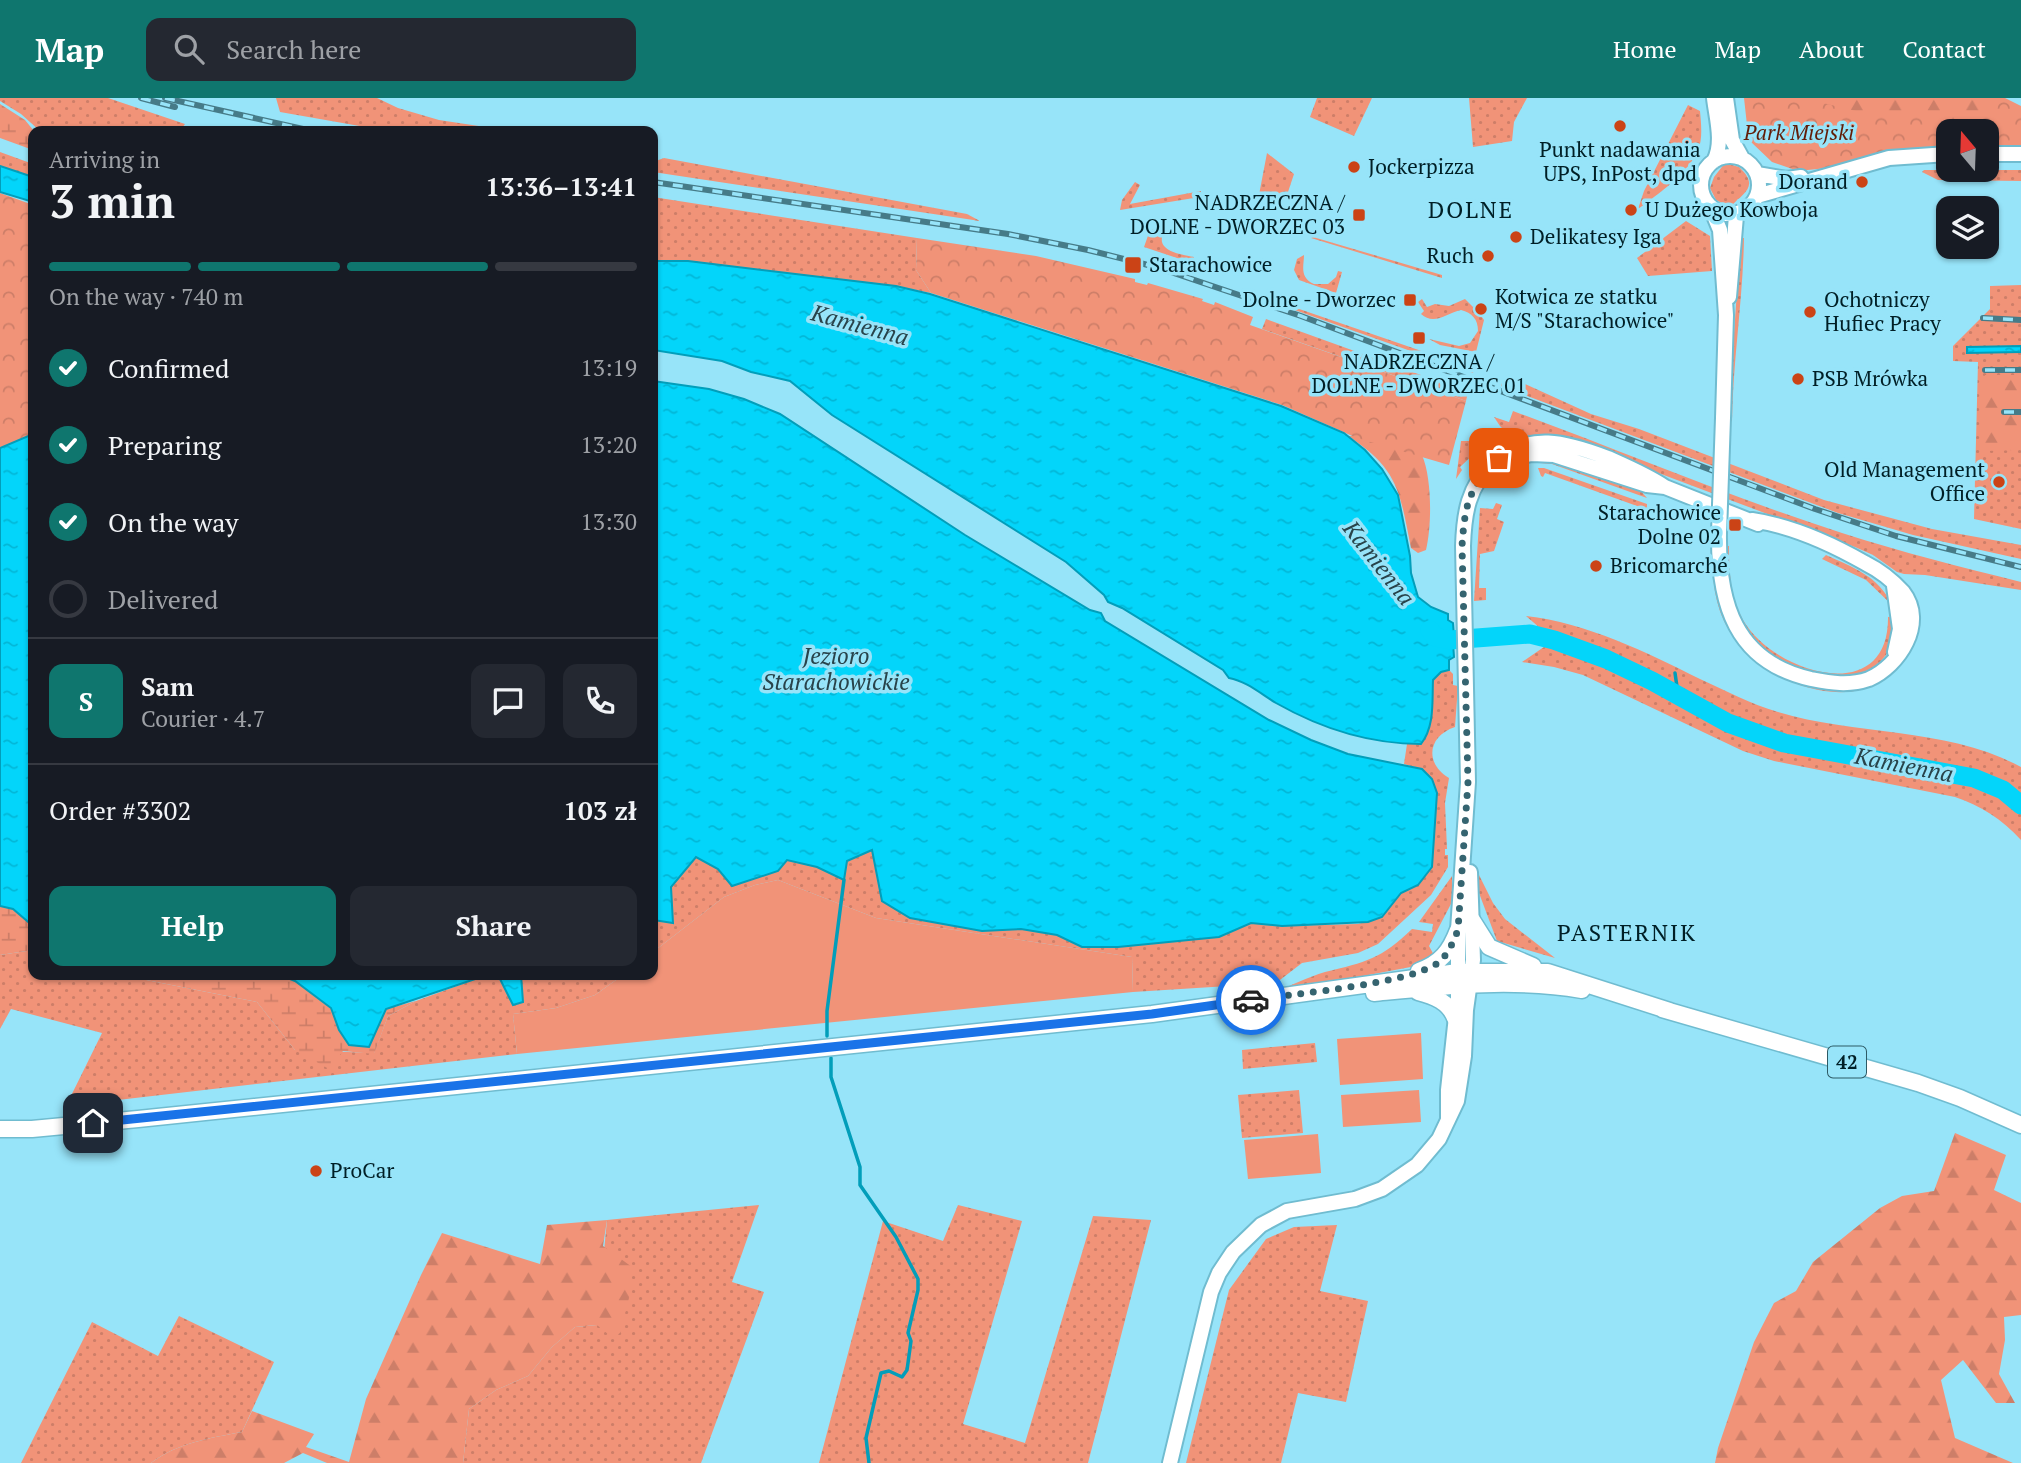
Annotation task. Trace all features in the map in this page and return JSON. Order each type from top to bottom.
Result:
[{"type":"main road","points":[[1382,982],[1437,963],[1451,948],[1465,925],[1494,951],[1548,972]]},
{"type":"main road","name":"42","points":[[1169,1011],[1382,982],[1548,972],[1918,1083],[2021,1125]]},
{"type":"main road","name":"42","points":[[0,1129],[32,1129],[138,1119],[1169,1011],[1409,990],[1464,978],[1557,986],[1670,1010]]},
{"type":"main road","points":[[1409,990],[1439,1000],[1450,1009],[1455,1018]]},
{"type":"street","points":[[1170,1463],[1211,1292],[1219,1273],[1233,1252],[1261,1225],[1287,1211],[1354,1199],[1390,1184],[1409,1172],[1439,1139],[1457,1101],[1464,978],[1467,804],[1462,546],[1470,494],[1480,477],[1496,461],[1532,454],[1554,455],[1631,480],[1665,487],[1752,520],[1789,538],[1836,548],[1871,566],[1907,599],[1911,625],[1905,648],[1886,668],[1860,681],[1835,684],[1787,673],[1761,656],[1741,634],[1727,607],[1720,570],[1719,533],[1723,418],[1726,315],[1720,230],[1703,196],[1701,183],[1707,167],[1718,154],[1714,98]]},
{"type":"street","points":[[1726,98],[1732,140],[1742,158],[1758,174],[1759,189],[1750,206],[1736,216],[1733,272],[1726,315]]},
{"type":"street","points":[[1999,154],[2021,155]]},
{"type":"street","points":[[1757,196],[1888,158],[1936,155]]},
{"type":"street","points":[[1714,161],[1728,156],[1742,158]]},
{"type":"street","points":[[1758,174],[1787,179],[1813,174],[1824,175]]},
{"type":"street","points":[[1710,206],[1727,214],[1740,212]]},
{"type":"street","points":[[1886,668],[1892,659],[1899,636],[1894,585]]},
{"type":"street","points":[[1448,1120],[1455,1018],[1464,978]]},
{"type":"green space","points":[[0,98],[108,98],[185,124],[34,126],[0,101]]},
{"type":"green space","points":[[276,98],[377,98],[398,108],[439,120],[479,126],[360,126],[280,112]]},
{"type":"green space","points":[[1317,98],[1372,98],[1354,136],[1310,117]]},
{"type":"green space","points":[[1469,98],[1527,98],[1514,122],[1512,141],[1473,147]]},
{"type":"green space","name":"Park Miejski","points":[[1744,98],[1824,98],[1823,103],[1856,111],[1946,119],[1936,119],[1936,149],[1893,151],[1827,168],[1798,171],[1772,162],[1751,142]]},
{"type":"green space","points":[[1758,98],[1988,98],[1987,119],[1936,119],[1936,129]]},
{"type":"green space","name":"Park Miejski","points":[[1984,98],[2005,98],[2021,106],[2021,149],[1999,148],[1999,119],[1980,119]]},
{"type":"green space","points":[[0,104],[30,126],[28,148],[0,138]]},
{"type":"green space","points":[[1688,105],[1700,111],[1700,146],[1680,175],[1638,209],[1644,191]]},
{"type":"green space","points":[[0,152],[28,162],[28,175],[0,166]]},
{"type":"green space","points":[[1267,153],[1294,174],[1286,198],[1258,200]]},
{"type":"green space","points":[[664,158],[967,214],[980,221],[658,173],[658,160]]},
{"type":"green space","points":[[1725,163],[1739,167],[1749,184],[1745,193],[1730,207],[1716,200],[1710,188],[1714,177]]},
{"type":"green space","points":[[1936,170],[1936,179],[1922,172]]},
{"type":"green space","points":[[1999,170],[2021,170],[2021,181],[1999,181]]},
{"type":"green space","points":[[1135,182],[1140,185],[1130,204],[1201,191],[1200,197],[1120,210],[1122,200]]},
{"type":"green space","points":[[0,193],[28,203],[28,502],[0,544]]},
{"type":"green space","points":[[658,198],[917,238],[916,270],[931,293],[896,286],[688,261],[658,261]]},
{"type":"green space","points":[[1686,221],[1710,236],[1712,271],[1648,276],[1637,258]]},
{"type":"green space","points":[[1165,225],[1162,238],[1164,246],[1176,253],[1194,257],[1192,263],[1144,247],[1150,230]]},
{"type":"green space","points":[[917,238],[1036,256],[1135,279],[1135,282],[1148,283],[1203,299],[1202,301],[1214,305],[1215,302],[1253,317],[1250,325],[1466,401],[1449,465],[1357,438],[1282,405],[931,293],[916,270]]},
{"type":"green space","points":[[1311,238],[1442,275],[1442,278]]},
{"type":"green space","points":[[1739,238],[1744,238],[1743,261],[1732,421],[1729,421],[1737,284]]},
{"type":"green space","points":[[1304,255],[1304,275],[1314,284],[1328,284],[1338,271],[1342,272],[1336,293],[1299,280],[1294,270],[1297,259]]},
{"type":"green space","points":[[2021,285],[2021,529],[1974,519],[1978,362],[1953,361],[1953,346],[1990,309],[1990,286]]},
{"type":"green space","points":[[1422,299],[1427,307],[1435,304],[1449,306],[1465,299],[1473,307],[1480,301],[1487,313],[1481,307],[1477,310],[1484,320],[1476,352],[1440,345],[1429,339],[1459,346],[1470,343],[1478,327],[1474,317],[1461,310],[1436,319],[1426,317],[1421,314],[1424,311],[1418,302]]},
{"type":"green space","points":[[1273,300],[1474,369],[1473,373],[1272,302]]},
{"type":"green space","points":[[1266,319],[1468,392],[1466,401],[1262,329]]},
{"type":"green space","points":[[1985,375],[2021,375],[2021,450],[1982,451],[1982,381]]},
{"type":"green space","points":[[1512,378],[1591,414],[1639,429],[1824,500],[1932,529],[2021,545],[2021,559],[1913,535],[1838,513],[1501,386]]},
{"type":"green space","points":[[1513,411],[1800,519],[1886,547],[2021,582],[2021,590],[1897,572],[1873,555],[1855,547],[1576,442],[1516,443],[1494,417],[1509,422]]},
{"type":"green space","points":[[1348,436],[1422,455],[1428,476],[1430,502],[1426,550],[1418,553],[1411,548],[1400,497],[1387,471],[1365,448]]},
{"type":"green space","points":[[1461,441],[1472,441],[1476,452],[1460,467],[1462,470],[1456,479]]},
{"type":"green space","points":[[1544,458],[1639,489],[1647,498],[1552,464],[1524,460]]},
{"type":"green space","points":[[1538,468],[1647,504],[1647,508],[1635,513],[1637,506],[1545,473],[1543,477]]},
{"type":"green space","points":[[1496,503],[1502,505],[1497,519],[1504,522],[1494,551],[1480,554],[1479,588],[1486,588],[1486,600],[1474,601],[1480,508],[1493,509]]},
{"type":"green space","points":[[1711,546],[1718,597],[1727,621],[1740,643],[1780,671],[1803,683],[1821,689],[1853,691],[1849,692],[1822,691],[1794,683],[1768,669],[1746,651],[1729,630],[1715,589]]},
{"type":"green space","points":[[1726,546],[1729,546],[1735,602],[1743,620],[1758,639],[1779,655],[1803,667],[1828,673],[1851,672],[1870,663],[1883,645],[1888,617],[1895,616],[1894,637],[1890,648],[1880,661],[1868,670],[1853,675],[1821,675],[1804,671],[1776,658],[1755,641],[1739,619],[1728,584]]},
{"type":"green space","points":[[1826,555],[1855,568],[1872,580],[1892,605],[1866,580],[1822,559]]},
{"type":"green space","points":[[1526,616],[1571,625],[1616,640],[1739,697],[1778,712],[1808,720],[1933,738],[1993,754],[2021,767],[2021,840],[1991,814],[1955,797],[1774,761],[1743,751],[1583,675],[1522,662],[1554,640]]},
{"type":"green space","points":[[1912,644],[1896,669],[1875,685],[1867,687],[1891,671]]},
{"type":"green space","points":[[1449,670],[1453,674],[1453,685],[1458,686],[1455,727],[1439,737],[1432,750],[1436,765],[1449,778],[1445,803],[1445,855],[1448,855],[1448,867],[1431,895],[1378,944],[1358,953],[1302,963],[1276,983],[1133,992],[1132,957],[876,918],[778,880],[755,885],[724,897],[658,948],[658,921],[672,922],[670,887],[696,857],[718,869],[787,859],[817,867],[844,880],[847,861],[873,849],[882,901],[982,931],[1021,929],[1057,935],[1082,947],[1118,947],[1219,937],[1251,923],[1282,926],[1358,924],[1382,917],[1401,893],[1418,885],[1432,867],[1437,793],[1422,769],[1404,764],[1407,744],[1421,744],[1431,721],[1433,680],[1441,672]]},
{"type":"green space","points":[[1478,873],[1493,903],[1505,919],[1555,958],[1497,941],[1479,893]]},
{"type":"green space","points":[[1452,876],[1452,902],[1429,946],[1435,957],[1416,966],[1273,993],[1319,974],[1372,958],[1391,947],[1412,929],[1432,932],[1433,924],[1419,922]]},
{"type":"green space","points":[[778,880],[876,918],[1132,957],[1133,992],[517,1054],[513,1014],[556,1008],[595,995],[616,980],[658,980],[658,948],[724,897],[755,885]]},
{"type":"green space","points":[[0,906],[12,909],[28,922],[28,951],[0,955]]},
{"type":"green space","points":[[28,951],[28,980],[146,980],[257,1002],[295,1050],[374,1053],[388,1016],[416,1001],[473,980],[500,980],[513,1005],[523,1002],[521,980],[616,980],[595,995],[556,1008],[513,1014],[517,1054],[66,1106],[102,1033],[11,1009],[0,1029],[0,955]]},
{"type":"green space","points":[[146,980],[292,980],[331,1008],[339,1030],[369,1046],[386,1009],[416,1001],[388,1016],[374,1054],[343,1051],[329,1069],[295,1050],[257,1002]]},
{"type":"green space","points":[[1421,1033],[1423,1079],[1340,1085],[1337,1039]]},
{"type":"green space","points":[[1315,1043],[1317,1062],[1243,1069],[1242,1050]]},
{"type":"green space","points":[[1299,1090],[1303,1133],[1242,1138],[1238,1095]]},
{"type":"green space","points":[[1419,1090],[1421,1122],[1343,1127],[1341,1095]]},
{"type":"green space","points":[[1955,1133],[2006,1155],[1994,1190],[2021,1203],[2021,1315],[2004,1317],[2005,1340],[1999,1374],[2015,1403],[1996,1403],[1963,1360],[1941,1380],[1955,1438],[2013,1463],[1715,1463],[1754,1342],[1774,1303],[1796,1291],[1813,1262],[1880,1208],[1902,1196],[1934,1191]]},
{"type":"green space","points":[[1318,1134],[1321,1173],[1248,1179],[1244,1140]]},
{"type":"green space","points":[[759,1205],[732,1282],[764,1292],[701,1463],[463,1463],[469,1409],[496,1390],[528,1376],[552,1347],[575,1327],[597,1325],[607,1220]]},
{"type":"green space","points":[[958,1205],[1022,1221],[963,1424],[1025,1443],[1093,1216],[1151,1220],[1088,1463],[819,1463],[883,1221],[943,1241]]},
{"type":"green space","points":[[607,1220],[603,1246],[632,1267],[630,1294],[620,1333],[613,1338],[597,1325],[575,1327],[552,1347],[528,1376],[496,1390],[469,1409],[463,1463],[327,1463],[303,1453],[284,1463],[151,1463],[183,1446],[242,1432],[252,1411],[314,1434],[306,1447],[349,1462],[366,1399],[442,1233],[540,1264],[547,1225]]},
{"type":"green space","points":[[1337,1225],[1320,1291],[1368,1301],[1346,1402],[1298,1393],[1281,1463],[1186,1463],[1229,1290],[1266,1239],[1294,1227]]},
{"type":"green space","points":[[179,1316],[274,1362],[242,1432],[183,1446],[151,1463],[21,1463],[92,1322],[158,1356]]},
{"type":"water","points":[[0,166],[28,175],[28,200],[0,192]]},
{"type":"water","points":[[658,261],[688,261],[896,286],[930,294],[1281,406],[1344,433],[1365,450],[1382,469],[1398,495],[1411,573],[1418,597],[1431,607],[1448,614],[1448,620],[1453,623],[1454,637],[1450,640],[1453,643],[1454,657],[1449,660],[1449,670],[1441,672],[1433,680],[1432,713],[1425,737],[1421,744],[1383,741],[1346,733],[1310,720],[1229,678],[1223,670],[1108,602],[1104,595],[1066,562],[832,415],[790,381],[751,372],[722,361],[658,351]]},
{"type":"water","points":[[2021,346],[2021,352],[1967,353],[1967,347]]},
{"type":"water","name":"Jezioro Starachowickie","points":[[658,382],[709,389],[744,399],[780,414],[965,535],[1090,610],[1101,613],[1105,621],[1269,720],[1348,754],[1422,769],[1432,779],[1437,793],[1432,867],[1418,885],[1401,893],[1382,917],[1368,922],[1282,926],[1251,923],[1219,937],[1118,947],[1082,947],[1057,935],[1021,929],[982,931],[910,918],[882,901],[872,850],[847,861],[844,880],[817,867],[787,860],[778,871],[732,886],[718,869],[696,857],[671,887],[673,923],[658,921]]},
{"type":"water","points":[[28,436],[28,922],[13,909],[0,906],[0,448]]},
{"type":"water","points":[[292,980],[472,980],[386,1009],[369,1047],[349,1045],[339,1030],[331,1008]]},
{"type":"water","points":[[500,980],[521,980],[523,1002],[513,1005]]},
{"type":"waterway","name":"Kamienna","points":[[1430,630],[1435,637],[1450,640],[1530,634],[1554,640],[1606,659],[1728,723],[1784,743],[1974,778],[2003,790],[2021,805]]},
{"type":"waterway","points":[[1675,673],[1678,694]]},
{"type":"waterway","points":[[827,1036],[827,1011],[844,880]]},
{"type":"waterway","points":[[831,1058],[831,1077],[860,1167],[860,1185],[896,1237],[918,1279],[908,1333],[911,1341],[907,1370],[902,1377],[889,1371],[881,1373],[866,1438],[869,1463]]},
{"type":"railway","points":[[141,98],[175,107]]},
{"type":"railway","points":[[165,98],[290,126]]},
{"type":"railway","points":[[658,183],[1008,234],[1156,267],[1301,316],[1815,509],[1896,536],[2021,567]]},
{"type":"railway","points":[[1983,318],[2021,320]]},
{"type":"railway","points":[[1985,370],[2021,370]]},
{"type":"railway","points":[[2004,412],[2021,412]]},
{"type":"way so far","points":[[1251,1000],[1382,982],[1437,963],[1451,948],[1458,930],[1468,782],[1462,546],[1464,520],[1471,492],[1480,477],[1499,458]]},
{"type":"place","name":"Punkt nadawania UPS, InPost, dpd","points":[[1620,126]]},
{"type":"place","name":"Jockerpizza","points":[[1354,167]]},
{"type":"place","name":"Dorand","points":[[1862,182]]},
{"type":"place","name":"U Dużego Kowboja","points":[[1631,210]]},
{"type":"place","name":"NADRZECZNA / DOLNE - DWORZEC 03","points":[[1359,215]]},
{"type":"place","name":"Delikatesy Iga","points":[[1516,237]]},
{"type":"place","name":"Ruch","points":[[1488,256]]},
{"type":"place","name":"Starachowice","points":[[1133,265]]},
{"type":"place","name":"Dolne - Dworzec","points":[[1410,300]]},
{"type":"place","name":"Kotwica ze statku M/S \"Starachowice\"","points":[[1481,309]]},
{"type":"place","name":"Ochotniczy Hufiec Pracy","points":[[1810,312]]},
{"type":"place","name":"NADRZECZNA / DOLNE - DWORZEC 01","points":[[1419,338]]},
{"type":"place","name":"PSB Mrówka","points":[[1798,379]]},
{"type":"place","name":"Old Management Office","points":[[1999,482]]},
{"type":"place","name":"Starachowice Dolne 02","points":[[1735,525]]},
{"type":"place","name":"Bricomarché","points":[[1596,566]]},
{"type":"place","name":"ProCar","points":[[316,1171]]},
{"type":"district","name":"DOLNE","points":[[1471,210]]},
{"type":"district","name":"PASTERNIK","points":[[1627,933]]},
{"type":"route","points":[[93,1123],[1152,1014],[1251,1000]]}]
